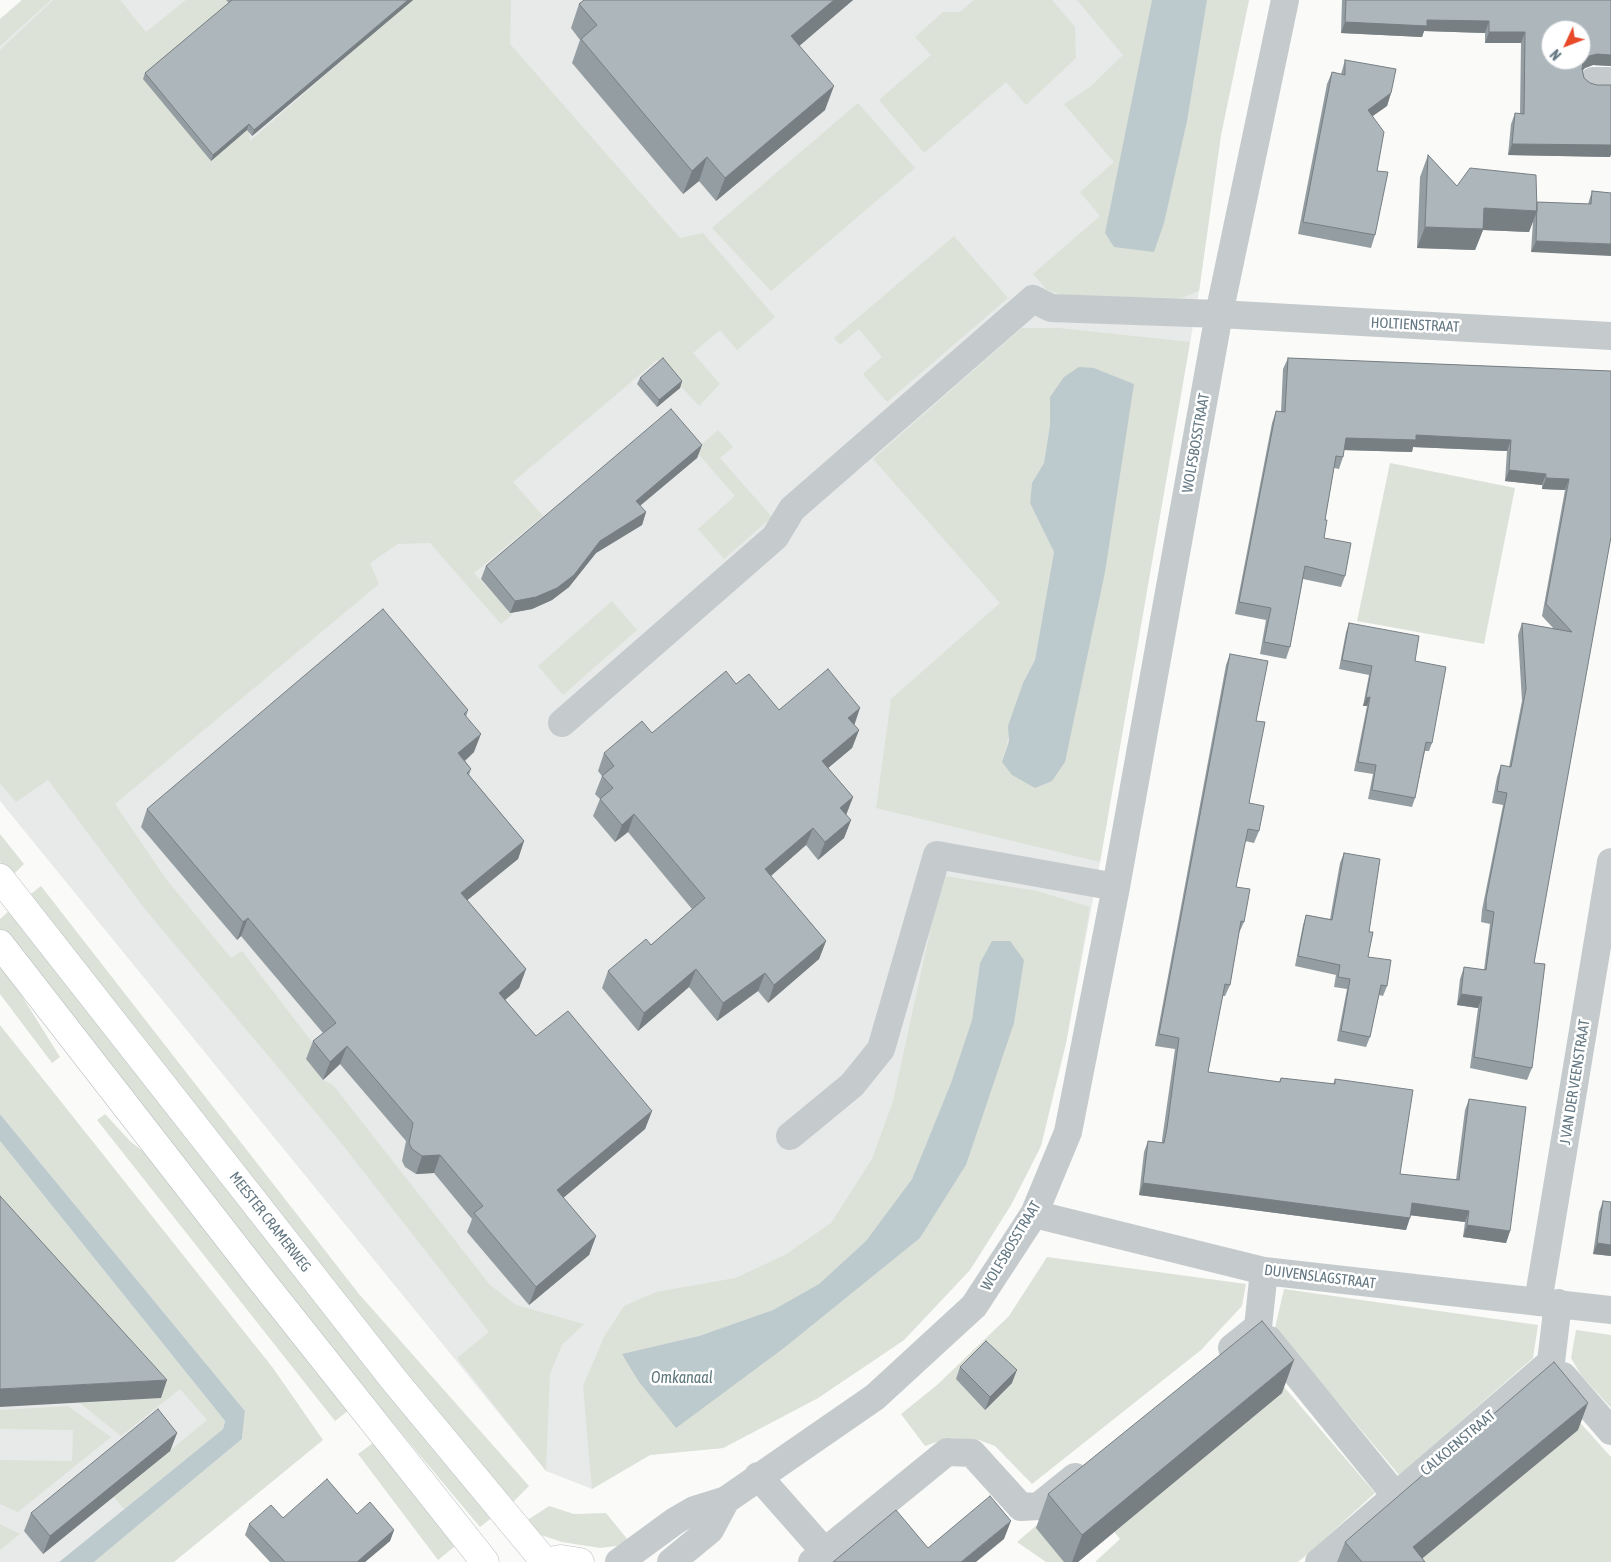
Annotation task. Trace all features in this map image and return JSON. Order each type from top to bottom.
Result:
[{"type":"main road","name":"MEESTER CRAMERWEG","points":[[0,878],[394,1380],[545,1562]]},
{"type":"main road","points":[[0,944],[258,1276],[485,1562]]},
{"type":"main road","points":[[545,1562],[561,1559],[580,1562]]},
{"type":"street","name":"WOLFSBOSSTRAAT","points":[[619,1562],[675,1521],[694,1510],[726,1500],[758,1476],[875,1397],[974,1306],[1034,1214],[1068,1132],[1116,887],[1219,314],[1285,0]]},
{"type":"street","name":"HOLTIENSTRAAT","points":[[562,723],[775,537],[792,509],[1033,299],[1051,308],[1219,314],[1611,336]]},
{"type":"street","points":[[790,1136],[852,1084],[882,1049],[937,855],[1116,887]]},
{"type":"street","name":"J VAN DER VEENSTRAAT","points":[[1548,1302],[1611,862]]},
{"type":"street","name":"DUIVENSLAGSTRAAT","points":[[1034,1214],[1264,1271],[1611,1310]]},
{"type":"street","points":[[1213,1364],[1258,1327],[1264,1271]]},
{"type":"street","points":[[1548,1302],[1551,1362],[1611,1431]]},
{"type":"street","points":[[1258,1327],[1396,1496]]},
{"type":"street","name":"CALKOENSTRAAT","points":[[1319,1562],[1551,1362]]},
{"type":"street","points":[[758,1476],[818,1557],[948,1452],[972,1453],[1021,1507],[1039,1506],[1092,1463]]},
{"type":"street","name":"WOLFSBOSSTRAAT","points":[[671,1562],[710,1530],[726,1500]]},
{"type":"shaded area","points":[[22,0],[51,0],[0,46],[0,19]]},
{"type":"shaded area","points":[[28,0],[1249,0],[1221,135],[1199,291],[1100,862],[1066,1043],[1040,1148],[1011,1205],[970,1270],[904,1340],[818,1398],[723,1448],[650,1455],[592,1489],[546,1471],[0,801],[0,24]]},
{"type":"shaded area","points":[[53,0],[120,0],[146,32],[186,0],[234,0],[250,141],[411,0],[511,0],[510,44],[680,238],[703,233],[775,317],[737,350],[720,330],[693,353],[720,384],[699,406],[657,360],[513,482],[543,516],[474,573],[512,615],[501,624],[430,543],[398,544],[370,563],[379,584],[115,804],[166,879],[231,958],[242,951],[318,1050],[307,1059],[323,1080],[333,1085],[490,1285],[516,1305],[584,1324],[562,1345],[550,1374],[546,1471],[457,1358],[489,1332],[338,1139],[145,909],[48,780],[16,802],[0,783],[0,50]]},
{"type":"shaded area","points":[[974,0],[1052,0],[1075,27],[1076,58],[1026,105],[1006,82],[924,153],[879,100],[931,55],[915,37],[943,12],[960,12]]},
{"type":"shaded area","points":[[1077,0],[1152,0],[1105,233],[1205,12],[1207,0],[1249,0],[1221,135],[1199,291],[1182,298],[1066,296],[1047,290],[1033,274],[1100,216],[1080,192],[1114,162],[1064,104],[1090,87],[1123,55]]},
{"type":"shaded area","points":[[858,103],[915,168],[771,291],[712,228]]},
{"type":"shaded area","points":[[954,236],[1008,298],[887,402],[863,374],[882,357],[859,329],[840,345],[834,338]]},
{"type":"shaded area","points":[[1022,328],[1059,328],[1190,342],[1100,862],[876,808],[891,699],[1000,603],[873,459]],"holes":[[[1094,368],[1134,384],[1002,762],[1023,683],[1035,660],[1054,552],[1030,503],[1032,483],[1044,463],[1050,425],[1050,397]]]},
{"type":"shaded area","points":[[718,430],[733,447],[720,458],[772,517],[724,559],[698,529],[735,496],[695,450]]},
{"type":"shaded area","points":[[1390,463],[1515,488],[1484,644],[1357,621]]},
{"type":"shaded area","points":[[612,601],[637,630],[563,695],[538,666]]},
{"type":"shaded area","points":[[0,834],[24,864],[12,876],[0,862]]},
{"type":"shaded area","points":[[945,876],[1037,891],[1090,907],[1066,1043],[1041,1146],[1011,1205],[970,1270],[904,1340],[818,1398],[723,1448],[650,1455],[592,1489],[583,1386],[604,1337],[624,1306],[656,1292],[735,1278],[785,1255],[831,1223],[872,1159],[893,1101],[939,890]],"holes":[[[980,963],[966,1165],[920,1238],[784,1348],[676,1427],[639,1382],[623,1354],[699,1336],[773,1310],[819,1284],[866,1241],[912,1179],[951,1083],[972,1020]]]},
{"type":"shaded area","points":[[41,886],[359,1294],[529,1486],[511,1504],[27,897]]},
{"type":"shaded area","points":[[12,908],[494,1516],[480,1527],[325,1342],[0,929],[0,919]]},
{"type":"shaded area","points":[[0,961],[60,1057],[52,1063],[0,994]]},
{"type":"shaded area","points":[[0,1025],[273,1368],[323,1440],[174,1562],[94,1562],[242,1439],[245,1411],[0,1114]]},
{"type":"shaded area","points":[[105,1114],[130,1141],[160,1165],[349,1410],[335,1421],[97,1120]]},
{"type":"shaded area","points":[[0,1141],[223,1429],[59,1562],[0,1562]]},
{"type":"shaded area","points":[[0,1141],[225,1421],[223,1429],[124,1509],[114,1497],[207,1420],[180,1389],[121,1436],[80,1403],[160,1398],[0,1222]]},
{"type":"shaded area","points":[[1047,1257],[1246,1284],[1242,1306],[1201,1350],[1032,1484],[995,1446],[979,1440],[948,1438],[925,1446],[901,1414],[937,1385],[1009,1316]]},
{"type":"shaded area","points":[[1284,1289],[1538,1325],[1533,1358],[1399,1475],[1275,1328]]},
{"type":"shaded area","points":[[1576,1330],[1611,1335],[1611,1408],[1581,1375],[1571,1358]]},
{"type":"shaded area","points":[[1248,1345],[1375,1493],[1310,1552],[1298,1562],[1095,1562],[1120,1539],[1112,1529],[1071,1562],[1046,1562],[1017,1542]]},
{"type":"shaded area","points":[[1548,1387],[1611,1457],[1611,1562],[1347,1562]]},
{"type":"shaded area","points":[[68,1406],[111,1437],[18,1512],[0,1504],[0,1460],[72,1461],[73,1430],[0,1429],[0,1410]]},
{"type":"shaded area","points":[[373,1443],[459,1543],[438,1560],[358,1454]]},
{"type":"shaded area","points":[[549,1506],[574,1514],[606,1513],[628,1540],[617,1546],[600,1548],[562,1542],[541,1535],[526,1521]]},
{"type":"shaded area","points":[[0,1524],[20,1534],[0,1550]]},
{"type":"water","points":[[1152,0],[1207,0],[1187,121],[1164,223],[1154,252],[1114,247],[1105,233]]},
{"type":"water","points":[[1079,367],[1094,368],[1134,384],[1105,572],[1065,762],[1052,781],[1035,788],[1012,775],[1002,762],[1009,741],[1008,726],[1023,683],[1035,660],[1054,552],[1030,503],[1032,483],[1044,463],[1050,425],[1050,397],[1064,377]]},
{"type":"water","name":"Omkanaal","points":[[992,941],[1010,941],[1024,960],[1014,1023],[966,1165],[920,1238],[784,1348],[676,1428],[639,1382],[622,1354],[699,1336],[773,1310],[819,1284],[866,1241],[912,1179],[951,1083],[972,1020],[980,963]]},
{"type":"water","points":[[0,1114],[245,1411],[242,1439],[94,1562],[59,1562],[223,1429],[225,1421],[0,1141]]},
{"type":"building","points":[[232,0],[408,0],[254,130],[249,124],[213,155],[145,73]]},
{"type":"building","points":[[584,0],[834,0],[791,36],[834,86],[725,178],[707,157],[692,171],[581,39],[597,25],[579,4]]},
{"type":"building","points":[[1346,0],[1611,0],[1611,55],[1591,56],[1591,20],[1541,20],[1541,70],[1582,70],[1584,78],[1590,83],[1611,85],[1611,145],[1512,144],[1515,113],[1524,114],[1525,32],[1489,32],[1489,21],[1427,20],[1427,26],[1345,22]]},
{"type":"building","points":[[1345,60],[1396,69],[1391,93],[1368,110],[1384,132],[1377,171],[1388,172],[1375,235],[1303,222],[1332,72],[1345,75]]},
{"type":"building","points":[[1428,155],[1457,186],[1470,168],[1536,175],[1537,211],[1484,208],[1483,229],[1425,227]]},
{"type":"building","points":[[1592,191],[1611,193],[1611,244],[1536,241],[1537,202],[1591,204]]},
{"type":"building","points":[[663,358],[682,381],[659,400],[640,378]]},
{"type":"building","points":[[1288,358],[1611,371],[1611,537],[1534,963],[1545,964],[1532,1068],[1474,1057],[1482,997],[1461,994],[1464,967],[1486,970],[1494,912],[1486,910],[1486,899],[1507,793],[1497,791],[1501,765],[1511,767],[1526,689],[1522,623],[1572,632],[1546,604],[1569,479],[1546,478],[1546,474],[1509,470],[1511,440],[1416,435],[1416,440],[1346,438],[1343,457],[1336,456],[1325,520],[1327,520],[1324,538],[1351,543],[1345,576],[1305,566],[1290,647],[1264,642],[1271,608],[1239,602],[1276,411],[1285,412]]},
{"type":"building","points":[[671,409],[702,445],[636,501],[646,512],[600,541],[574,575],[557,588],[536,597],[515,601],[486,566]]},
{"type":"building","points":[[383,609],[468,710],[464,714],[481,734],[458,753],[471,769],[467,773],[524,841],[461,893],[526,969],[499,993],[536,1036],[568,1011],[652,1111],[557,1190],[596,1236],[536,1287],[474,1213],[483,1206],[440,1155],[422,1156],[412,1149],[409,1143],[413,1123],[347,1046],[330,1062],[313,1041],[336,1023],[248,918],[243,922],[147,809]]},
{"type":"building","points":[[1349,623],[1419,636],[1415,661],[1446,667],[1432,743],[1426,742],[1415,798],[1372,790],[1376,765],[1358,762],[1370,697],[1366,698],[1372,666],[1342,660]]},
{"type":"building","points":[[1230,654],[1268,661],[1256,721],[1265,722],[1249,803],[1264,806],[1259,831],[1248,829],[1236,887],[1250,889],[1244,922],[1241,921],[1230,985],[1225,984],[1208,1072],[1280,1082],[1281,1078],[1335,1084],[1335,1079],[1413,1090],[1400,1174],[1459,1180],[1469,1099],[1526,1107],[1510,1231],[1467,1225],[1469,1211],[1412,1203],[1410,1218],[1143,1183],[1148,1141],[1164,1143],[1167,1128],[1179,1038],[1159,1034]]},
{"type":"building","points":[[828,669],[860,708],[848,718],[859,730],[822,761],[853,797],[840,808],[851,820],[825,842],[813,828],[765,869],[826,941],[774,985],[765,973],[723,1003],[696,969],[644,1013],[608,971],[646,939],[651,945],[705,898],[634,814],[622,825],[600,799],[613,788],[602,776],[614,766],[604,753],[642,721],[652,733],[726,671],[736,684],[749,674],[779,710]]},
{"type":"building","points":[[1344,853],[1380,859],[1369,932],[1373,932],[1368,957],[1391,960],[1387,986],[1381,985],[1370,1037],[1341,1031],[1350,979],[1338,977],[1340,965],[1298,956],[1306,915],[1332,920]]},
{"type":"building","points":[[0,1196],[167,1380],[0,1389]]},
{"type":"building","points":[[1603,1201],[1611,1202],[1611,1245],[1597,1243]]},
{"type":"building","points":[[1262,1321],[1294,1360],[1082,1535],[1048,1494]]},
{"type":"building","points":[[986,1341],[1017,1370],[990,1397],[960,1367]]},
{"type":"building","points":[[1554,1362],[1588,1403],[1413,1547],[1425,1562],[1362,1562],[1345,1542]]},
{"type":"building","points":[[158,1409],[177,1433],[50,1536],[31,1513]]},
{"type":"building","points":[[327,1479],[357,1514],[370,1502],[394,1530],[357,1562],[285,1562],[249,1524],[271,1505],[283,1518]]},
{"type":"building","points":[[990,1496],[1011,1521],[961,1562],[833,1562],[896,1510],[928,1548]]}]
